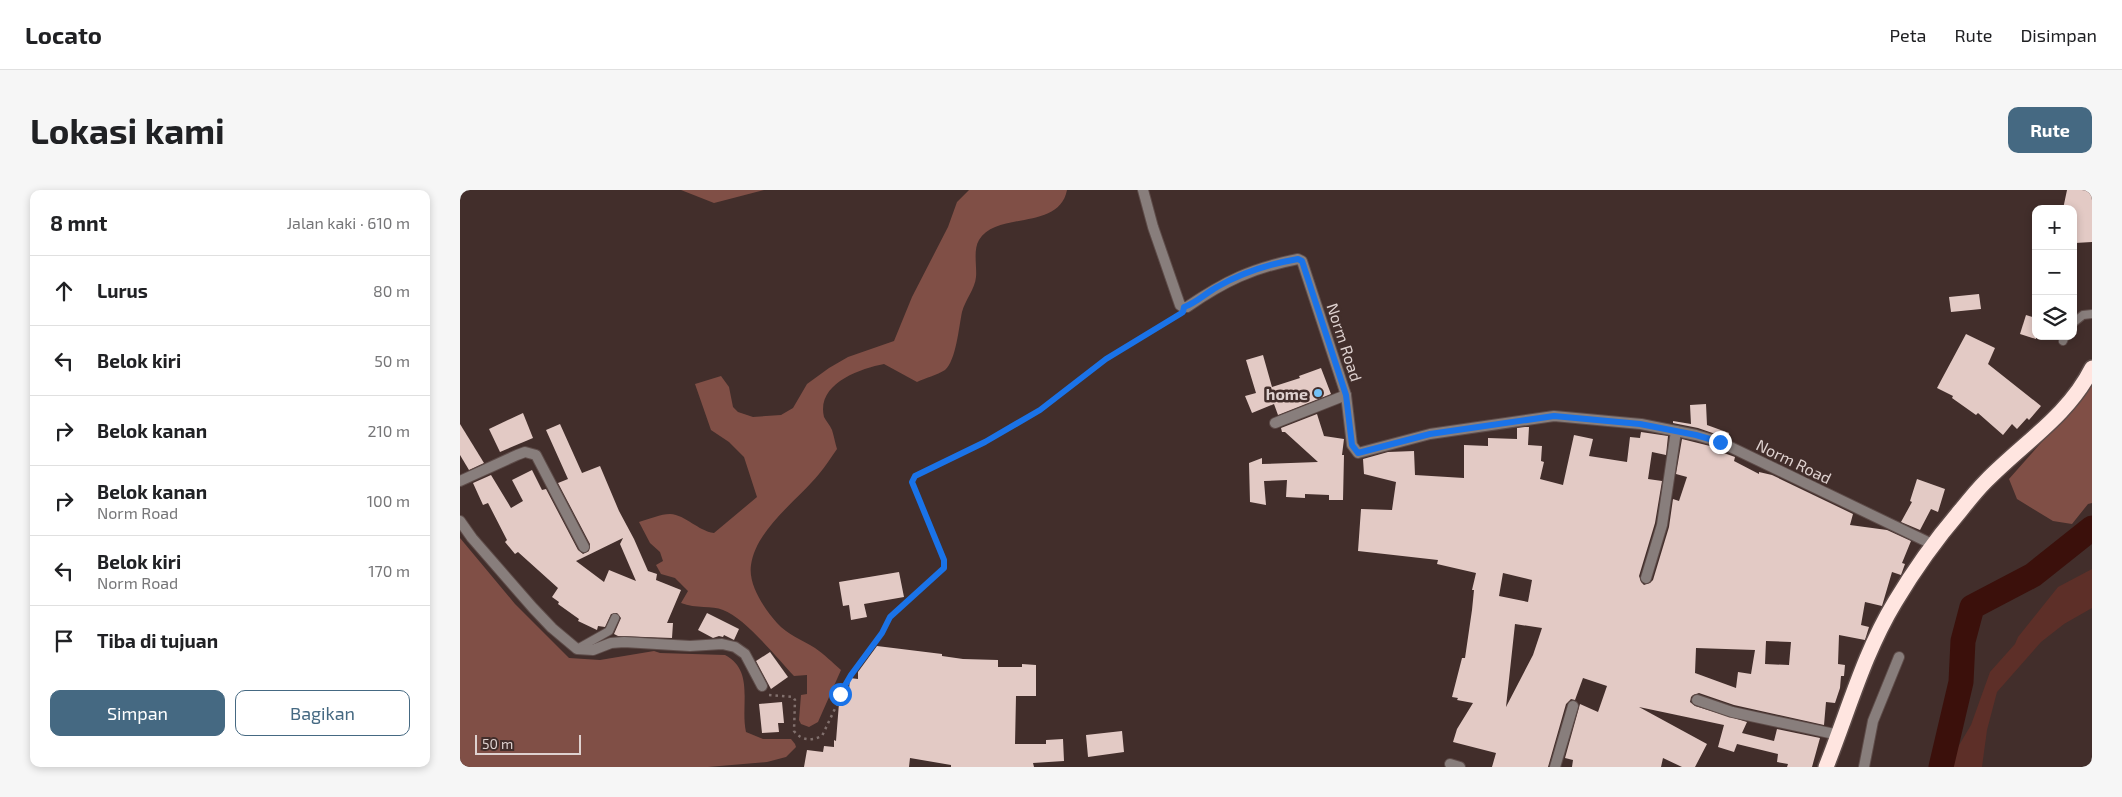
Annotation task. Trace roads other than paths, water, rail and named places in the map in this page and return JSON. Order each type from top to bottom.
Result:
[{"type":"highway","points":[[1826,767],[1867,660],[1894,603],[1934,545],[1986,481],[2063,411],[2078,392],[2092,368]]},
{"type":"street","name":"Norm Road","points":[[1143,190],[1153,227],[1180,305],[1184,307],[1239,275],[1272,264],[1298,259],[1303,262],[1346,395],[1352,445],[1358,453],[1430,434],[1546,416],[1567,416],[1640,424],[1702,436],[1726,445],[1934,545]]},
{"type":"street","points":[[1275,423],[1346,395]]},
{"type":"street","points":[[1646,578],[1662,525],[1676,431]]},
{"type":"street","points":[[460,481],[517,455],[526,452],[536,454],[584,547]]},
{"type":"street","points":[[460,521],[472,538],[533,608],[552,628],[577,649],[592,650],[611,643],[624,642],[690,646],[722,644],[735,647],[745,654],[762,686]]},
{"type":"street","points":[[1864,767],[1873,722],[1899,657]]},
{"type":"street","points":[[1697,700],[1732,712],[1839,735]]},
{"type":"street","points":[[1555,767],[1573,706]]},
{"type":"lane","points":[[2077,320],[2083,315],[2092,314]]},
{"type":"lane","points":[[577,649],[609,631],[615,618]]},
{"type":"waterway","points":[[1941,767],[1961,682],[1963,641],[1972,607],[2033,575],[2092,528]]},
{"type":"place","name":"home","points":[[1318,393]]}]
